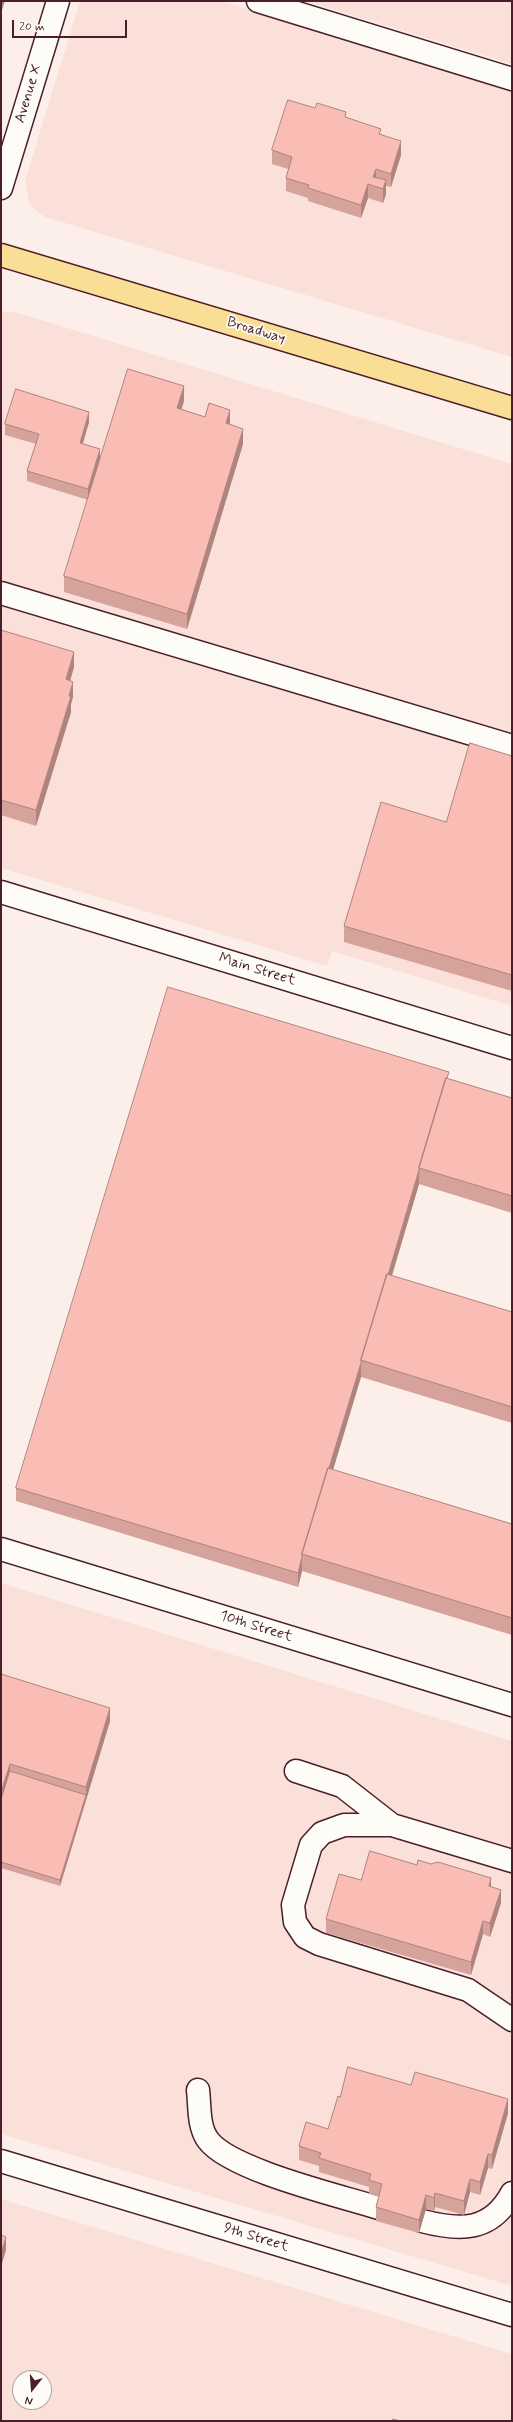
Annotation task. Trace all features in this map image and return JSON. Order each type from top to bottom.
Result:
[{"type":"main road","name":"Broadway","points":[[1,255],[512,408]]},
{"type":"street","name":"Avenue X","points":[[1,188],[58,1]]},
{"type":"street","points":[[258,1],[512,79]]},
{"type":"street","points":[[1,593],[512,746]]},
{"type":"street","name":"Main Street","points":[[1,892],[512,1048]]},
{"type":"street","name":"10th Street","points":[[1,1549],[512,1705]]},
{"type":"street","points":[[296,1771],[342,1786],[392,1825]]},
{"type":"street","points":[[512,1861],[392,1825],[344,1825],[322,1833],[312,1845],[293,1905],[295,1922],[305,1937],[319,1944],[468,1990],[512,2020]]},
{"type":"street","points":[[198,2090],[201,2125],[208,2140],[223,2153],[249,2167],[379,2208]]},
{"type":"street","name":"9th Street","points":[[1,2161],[512,2315]]},
{"type":"street","points":[[422,2221],[447,2228],[462,2228],[481,2223],[496,2216],[512,2193]]},
{"type":"shaded area","points":[[80,1],[222,1],[512,89],[512,357],[45,217],[36,211],[29,202],[25,181]]},
{"type":"shaded area","points":[[304,1],[512,1],[512,64],[315,4]]},
{"type":"shaded area","points":[[1,312],[15,312],[512,464],[512,1006],[332,951],[327,966],[1,868]]},
{"type":"shaded area","points":[[1,1583],[512,1741],[512,2286],[1,2134]]},
{"type":"shaded area","points":[[1,2199],[512,2354],[512,2421],[1,2421]]},
{"type":"building","points":[[288,100],[315,108],[317,103],[346,112],[345,117],[381,129],[379,134],[401,141],[391,174],[376,169],[373,177],[386,180],[383,189],[368,184],[361,205],[308,188],[309,185],[286,178],[292,157],[272,150]]},
{"type":"building","points":[[128,369],[184,386],[177,408],[205,417],[209,403],[230,410],[226,423],[243,429],[187,614],[64,576]]},
{"type":"building","points":[[16,389],[89,412],[80,443],[100,449],[88,489],[27,471],[39,434],[5,424]]},
{"type":"building","points":[[1,630],[74,652],[66,679],[73,682],[69,696],[71,696],[36,810],[1,800]]},
{"type":"building","points":[[470,743],[512,756],[512,975],[344,926],[381,802],[446,822]]},
{"type":"building","points":[[168,987],[449,1072],[302,1554],[298,1573],[16,1488]]},
{"type":"building","points":[[446,1078],[512,1098],[512,1196],[419,1168]]},
{"type":"building","points":[[387,1274],[512,1312],[512,1407],[361,1360]]},
{"type":"building","points":[[328,1468],[512,1524],[512,1618],[302,1554]]},
{"type":"building","points":[[1,1674],[110,1708],[86,1787],[10,1764],[1,1792]]},
{"type":"building","points":[[10,1771],[86,1795],[60,1880],[1,1862],[1,1800]]},
{"type":"building","points":[[370,1851],[417,1865],[418,1860],[431,1864],[438,1862],[491,1878],[489,1886],[501,1890],[490,1923],[483,1921],[471,1962],[326,1919],[339,1874],[361,1880]]},
{"type":"building","points":[[348,2067],[411,2085],[415,2072],[508,2099],[492,2155],[488,2154],[480,2182],[470,2179],[464,2201],[435,2193],[434,2198],[426,2195],[419,2220],[376,2207],[382,2184],[369,2180],[371,2174],[319,2158],[321,2153],[299,2146],[306,2122],[328,2129],[338,2096],[340,2097]]},
{"type":"building","points":[[1,2235],[6,2237],[1,2253]]}]
